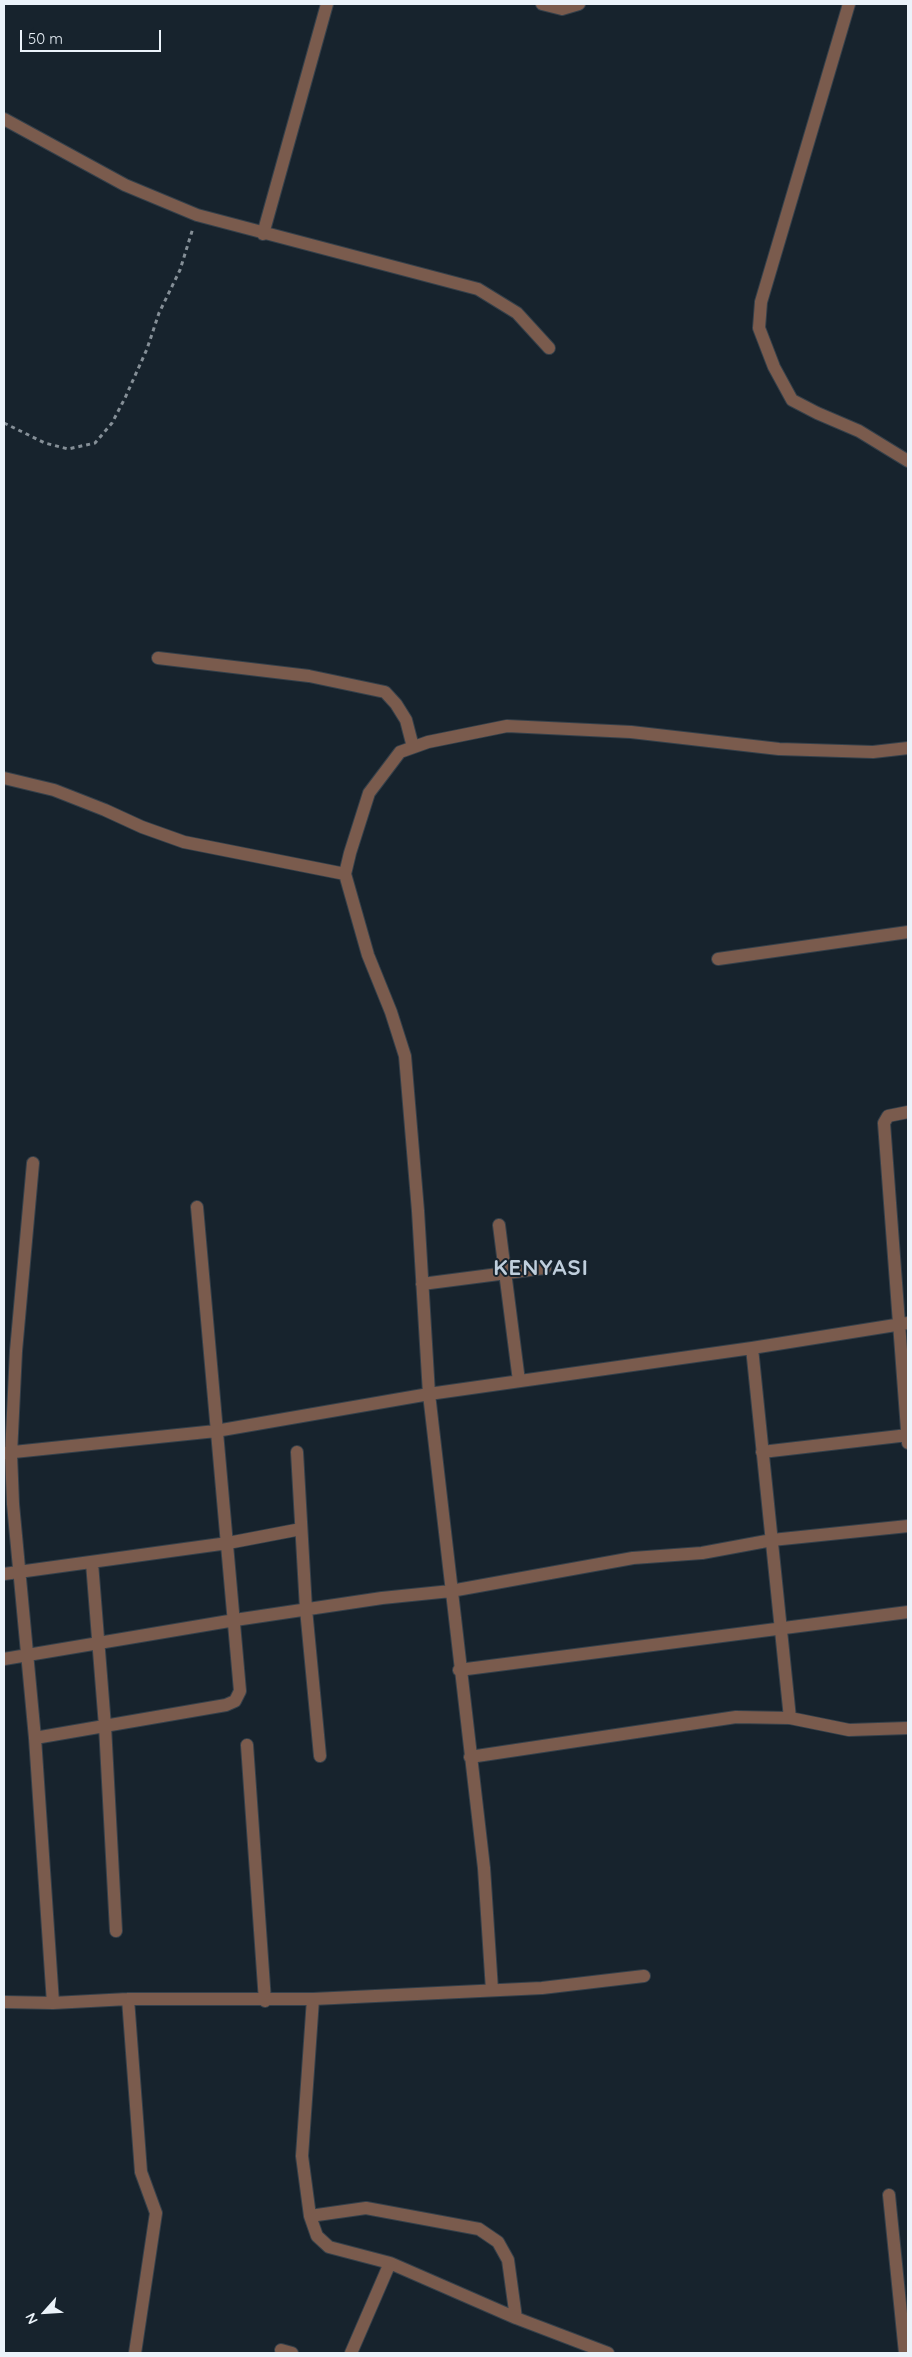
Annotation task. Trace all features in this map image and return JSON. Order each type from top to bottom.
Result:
[{"type":"street","points":[[263,234],[327,4]]},
{"type":"street","points":[[542,4],[562,9],[579,4]]},
{"type":"street","points":[[849,4],[761,302],[759,328],[774,368],[792,400],[859,431],[908,461]]},
{"type":"street","points":[[4,119],[126,186],[197,215],[263,234],[478,289],[517,313],[548,348]]},
{"type":"street","points":[[158,658],[309,676],[385,692],[396,704],[406,720],[413,747]]},
{"type":"street","points":[[492,1990],[484,1868],[459,1670],[429,1394],[405,1056],[391,1012],[368,955],[345,874],[369,792],[400,752],[428,742],[507,726],[631,732],[779,749],[873,752],[908,748]]},
{"type":"street","points":[[4,778],[54,790],[142,827],[184,842],[345,874]]},
{"type":"street","points":[[718,959],[908,932]]},
{"type":"street","points":[[762,1452],[908,1438],[903,1324],[884,1123],[888,1116],[908,1112]]},
{"type":"street","points":[[33,1163],[7,1453],[21,1574],[54,2002]]},
{"type":"street","points":[[35,1738],[226,1705],[235,1701],[240,1691],[197,1206]]},
{"type":"street","points":[[499,1225],[519,1381]]},
{"type":"street","points":[[422,1284],[545,1268]]},
{"type":"street","points":[[7,1453],[216,1431],[429,1394],[752,1348],[903,1324]]},
{"type":"street","points":[[752,1348],[790,1718]]},
{"type":"street","points":[[297,1452],[306,1609],[320,1756]]},
{"type":"street","points":[[4,1659],[306,1609],[451,1591],[633,1558],[702,1553],[772,1540],[908,1526]]},
{"type":"street","points":[[4,1574],[21,1574],[228,1543],[301,1529]]},
{"type":"street","points":[[92,1563],[105,1726],[116,1931]]},
{"type":"street","points":[[459,1670],[908,1612]]},
{"type":"street","points":[[470,1757],[736,1717],[790,1718],[849,1730],[908,1728]]},
{"type":"street","points":[[247,1745],[265,2000]]},
{"type":"street","points":[[4,2002],[128,1999],[313,1999],[542,1988],[644,1976]]},
{"type":"street","points":[[128,1999],[141,2172],[156,2213],[134,2353]]},
{"type":"street","points":[[313,1999],[302,2156],[310,2216],[317,2236],[329,2248],[390,2263],[516,2318],[608,2353]]},
{"type":"street","points":[[888,2195],[905,2353]]},
{"type":"street","points":[[310,2216],[366,2208],[479,2229],[498,2242],[508,2260],[516,2318]]},
{"type":"street","points":[[351,2353],[390,2263]]},
{"type":"path","points":[[4,423],[45,443],[68,449],[95,442],[112,423],[125,398],[147,349],[159,313],[180,270],[197,215]]},
{"type":"district","name":"KENYASI","points":[[541,1268]]}]
